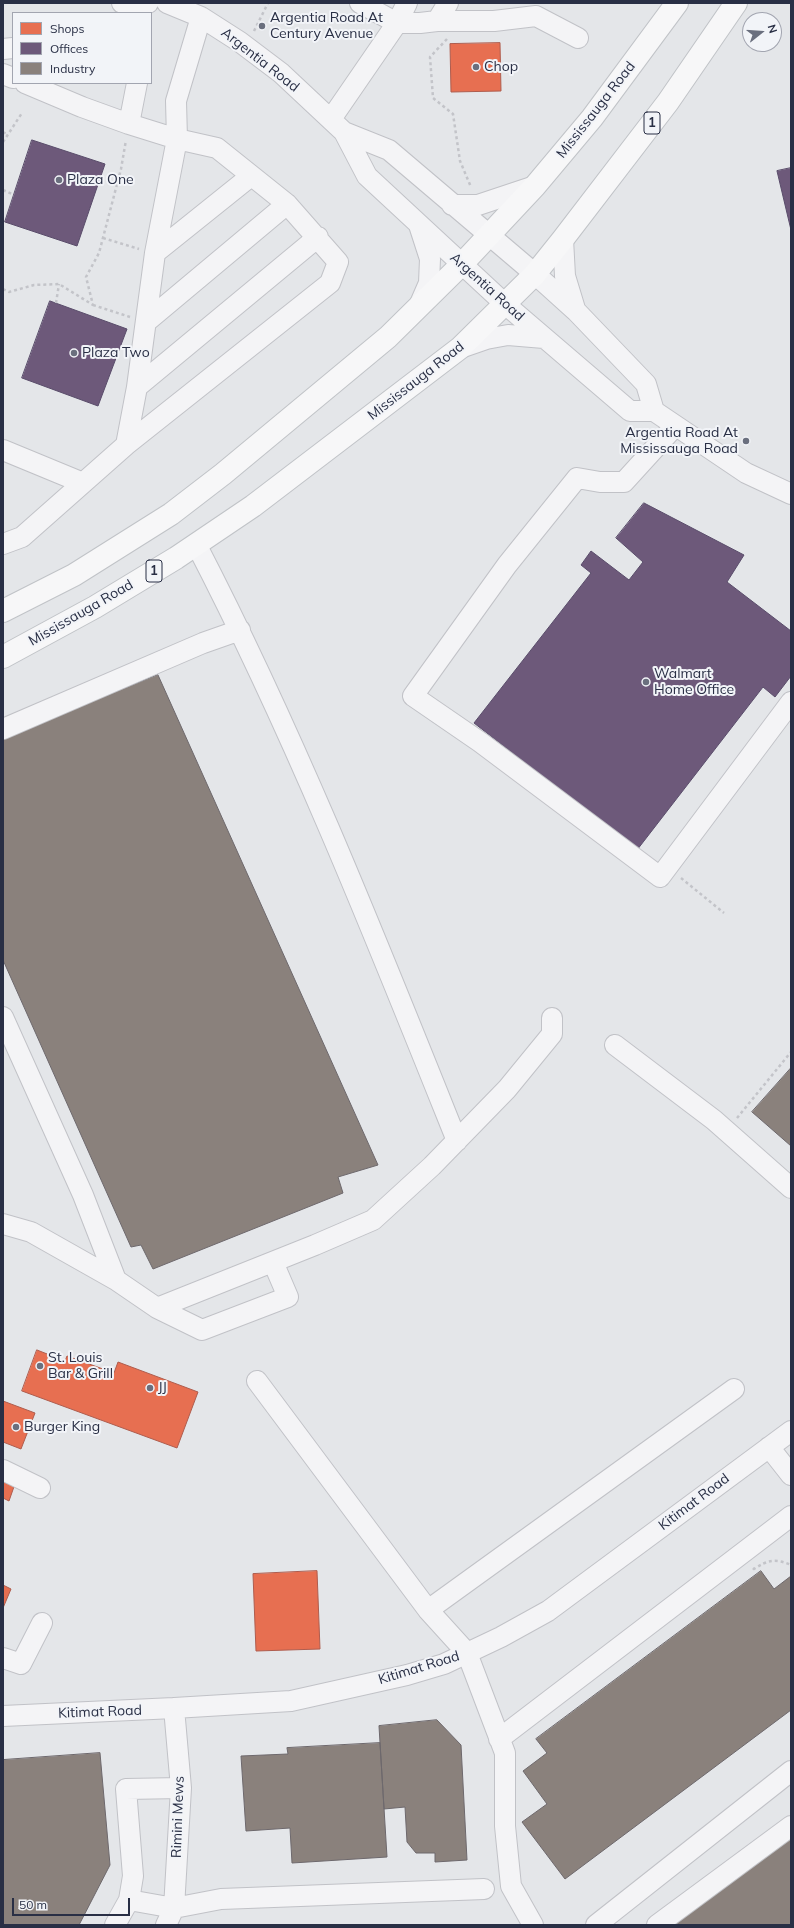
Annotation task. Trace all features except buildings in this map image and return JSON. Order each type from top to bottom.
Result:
[{"type":"main road","name":"Mississauga Road","points":[[3,611],[74,575],[171,514],[223,474],[388,337],[462,264],[535,186],[592,118],[677,3]]},
{"type":"main road","name":"Mississauga Road","points":[[3,657],[96,607],[259,502],[460,348],[535,274],[563,239],[668,102],[736,3]]},
{"type":"street","points":[[122,3],[140,7],[148,3]]},
{"type":"street","name":"Argentia Road","points":[[167,3],[201,17],[246,46],[281,73],[338,126],[367,176],[506,304],[630,411],[654,411],[646,384],[576,311],[535,274],[389,150],[338,126]]},
{"type":"street","points":[[360,3],[397,23],[437,21],[462,22],[536,16],[578,38]]},
{"type":"street","points":[[338,126],[407,3]]},
{"type":"street","points":[[437,21],[448,3]]},
{"type":"street","points":[[126,446],[137,387],[155,253],[177,139],[176,100],[201,17]]},
{"type":"street","points":[[3,544],[22,537],[126,446],[330,283],[338,262],[318,237],[287,204],[217,148],[177,139],[129,124],[82,107],[27,84]]},
{"type":"street","points":[[129,124],[137,84]]},
{"type":"street","points":[[155,253],[251,176]]},
{"type":"street","points":[[452,205],[478,205],[535,186]]},
{"type":"street","points":[[146,322],[287,204]]},
{"type":"street","points":[[418,224],[430,258],[429,283],[418,308]]},
{"type":"street","points":[[137,387],[318,237]]},
{"type":"street","points":[[563,239],[565,276],[576,311]]},
{"type":"street","points":[[460,348],[486,339],[508,335],[544,338]]},
{"type":"street","points":[[654,411],[746,473],[791,494]]},
{"type":"street","points":[[675,426],[624,482],[600,482],[578,478],[476,606],[413,696],[480,742],[660,877],[791,702]]},
{"type":"street","points":[[3,450],[83,483]]},
{"type":"street","points":[[3,530],[22,537]]},
{"type":"street","points":[[196,544],[240,630],[337,846],[457,1141]]},
{"type":"street","points":[[3,729],[189,649],[240,630]]},
{"type":"street","points":[[3,1017],[83,1195],[116,1280]]},
{"type":"street","points":[[158,1308],[373,1220],[457,1141],[507,1089],[552,1034],[552,1018]]},
{"type":"street","points":[[615,1045],[714,1120],[791,1188]]},
{"type":"street","points":[[3,1224],[31,1232],[116,1280],[158,1308],[202,1330],[288,1297],[273,1262]]},
{"type":"street","points":[[257,1381],[428,1610],[467,1654],[505,1753],[505,1826],[511,1886],[533,1925]]},
{"type":"street","points":[[428,1610],[734,1389]]},
{"type":"street","name":"Kitimat Road","points":[[3,1716],[174,1708],[291,1700],[406,1675],[444,1664],[467,1654],[548,1612],[791,1431]]},
{"type":"street","points":[[769,1447],[791,1475]]},
{"type":"street","points":[[3,1470],[40,1488]]},
{"type":"street","points":[[499,1739],[791,1516]]},
{"type":"street","points":[[3,1658],[21,1664],[42,1623]]},
{"type":"street","name":"Rimini Mews","points":[[170,1917],[180,1788],[174,1708]]},
{"type":"street","points":[[596,1925],[791,1771]]},
{"type":"street","points":[[115,1925],[128,1900],[133,1876],[126,1789],[180,1788]]},
{"type":"street","points":[[657,1925],[791,1826]]},
{"type":"street","points":[[128,1900],[170,1917],[221,1899],[484,1889]]},
{"type":"path","points":[[246,46],[268,3]]},
{"type":"path","points":[[462,22],[430,57],[433,98],[454,114],[460,160],[478,205]]},
{"type":"path","points":[[3,142],[22,113]]},
{"type":"path","points":[[93,304],[86,277],[99,253],[121,169],[129,124]]},
{"type":"path","points":[[3,132],[8,135]]},
{"type":"path","points":[[3,190],[14,195]]},
{"type":"path","points":[[103,238],[155,253]]},
{"type":"path","points":[[3,289],[9,292],[34,285],[59,284],[93,304],[146,322]]},
{"type":"path","points":[[56,303],[59,284]]},
{"type":"path","points":[[668,868],[724,913]]},
{"type":"path","points":[[726,1131],[791,1052]]},
{"type":"path","points":[[742,1553],[754,1569],[766,1561],[773,1560],[783,1561],[791,1565]]},
{"type":"place","name":"Argentia Road At Century Avenue","points":[[262,26]]},
{"type":"place","name":"Chop","points":[[476,67]]},
{"type":"place","name":"Plaza One","points":[[59,180]]},
{"type":"place","name":"Plaza Two","points":[[74,353]]},
{"type":"place","name":"Argentia Road At Mississauga Road","points":[[746,441]]},
{"type":"place","name":"Walmart Home Office","points":[[646,682]]},
{"type":"place","name":"St. Louis Bar & Grill","points":[[40,1366]]},
{"type":"place","name":"JJ","points":[[150,1388]]},
{"type":"place","name":"Burger King","points":[[16,1427]]}]
